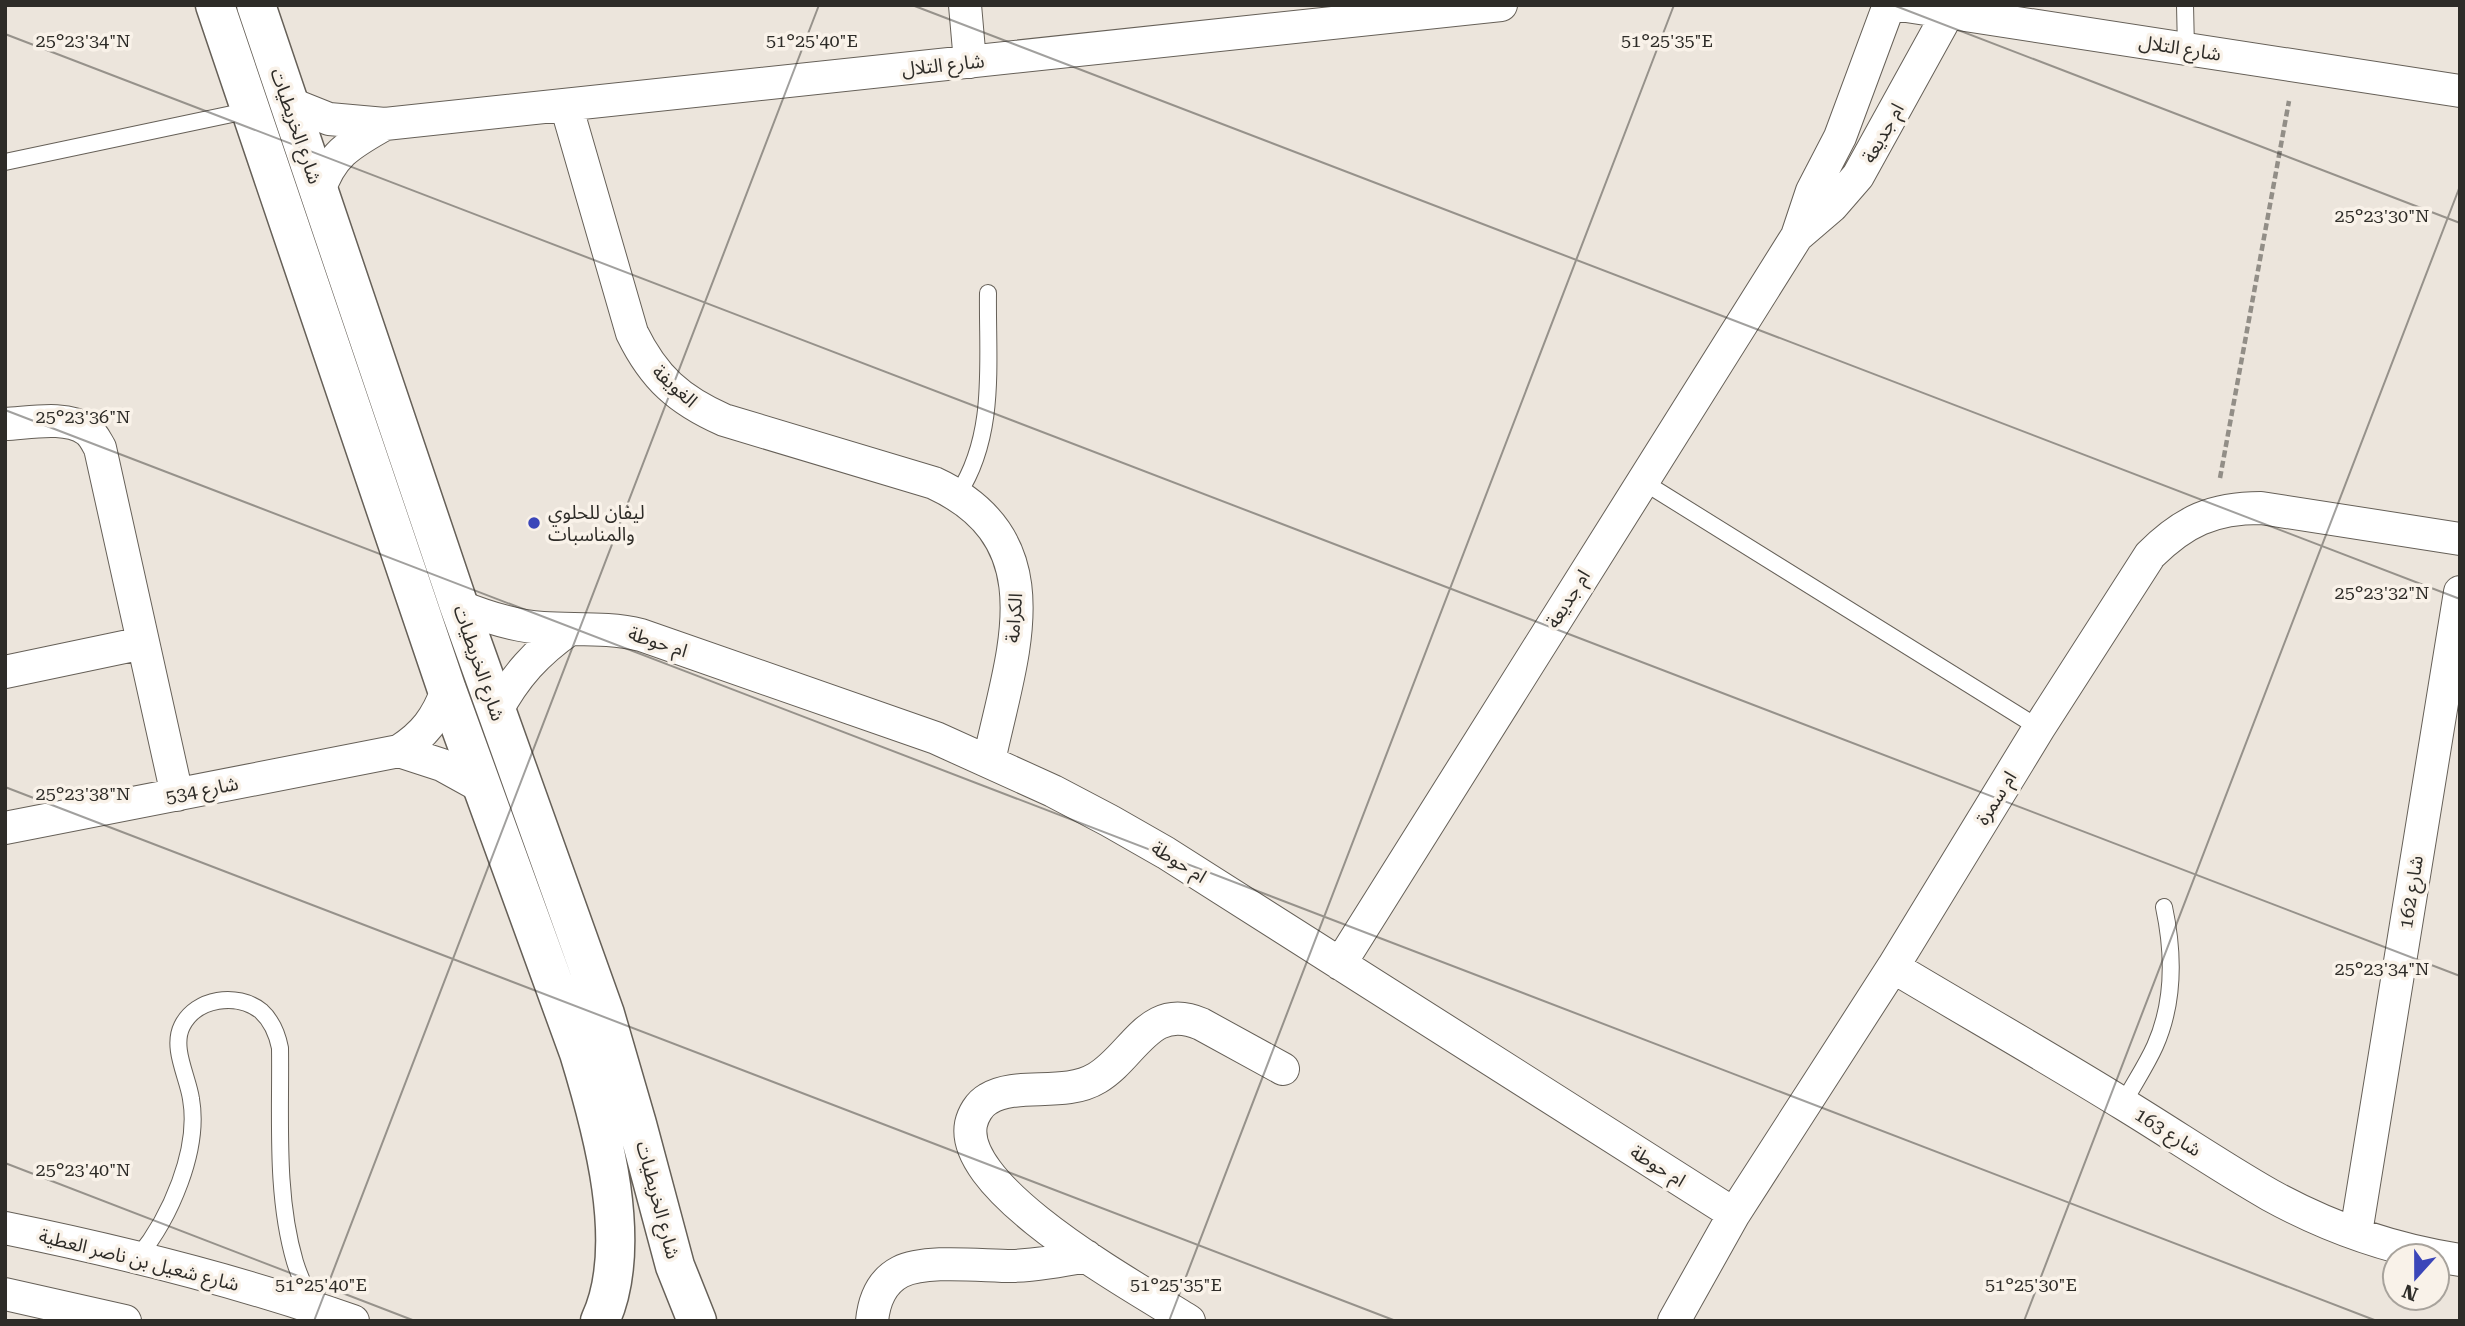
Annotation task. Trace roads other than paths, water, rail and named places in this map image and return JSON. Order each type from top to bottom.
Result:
[{"type":"street","name":"شارع الخريطيات","points":[[215,5],[480,786],[579,1053],[604,1144],[611,1192],[615,1264],[611,1289],[600,1321]]},
{"type":"street","name":"شارع الخريطيات","points":[[256,5],[459,606],[605,1014],[625,1078],[675,1266],[697,1321]]},
{"type":"street","points":[[965,5],[970,62]]},
{"type":"street","name":"شارع التلال","points":[[289,103],[329,119],[385,124],[970,62],[1363,13],[1501,5]]},
{"type":"street","name":"ام جديعة","points":[[1340,964],[1797,236],[1812,191],[1840,137],[1889,5]]},
{"type":"street","name":"شارع التلال","points":[[1900,5],[2460,91]]},
{"type":"street","name":"ام جديعة","points":[[1797,236],[1832,206],[1858,176],[1948,13]]},
{"type":"street","name":"الغويفة","points":[[566,105],[632,333],[659,377],[700,410],[724,421],[906,473],[958,494]]},
{"type":"street","points":[[319,192],[323,178],[339,153],[385,124]]},
{"type":"street","points":[[5,424],[75,424],[88,430],[100,448],[177,794]]},
{"type":"street","name":"الكرامة","points":[[958,494],[979,512],[997,534],[1016,578],[1017,626],[989,761]]},
{"type":"street","name":"ام سمرة","points":[[1674,1321],[1734,1214],[1893,967],[2150,555],[2169,537],[2190,523],[2213,513],[2239,508],[2262,508],[2460,539]]},
{"type":"street","name":"شارع 162","points":[[2356,1233],[2460,592]]},
{"type":"street","name":"ام حوطة","points":[[459,606],[485,617],[513,624],[618,630],[641,635],[876,716],[989,761],[1110,821],[1166,853],[1734,1214]]},
{"type":"street","points":[[496,712],[509,686],[526,664],[570,629]]},
{"type":"street","points":[[5,672],[143,643]]},
{"type":"street","name":"شارع 534","points":[[5,828],[399,751],[416,740],[430,726],[447,690]]},
{"type":"street","name":"شارع 534","points":[[399,751],[442,765],[480,786]]},
{"type":"street","name":"شارع 163","points":[[1893,967],[2270,1195],[2312,1216],[2356,1233],[2420,1252],[2460,1260]]},
{"type":"street","points":[[1189,1321],[1086,1256],[1016,1205],[988,1172],[971,1144],[969,1131],[972,1119],[988,1098],[1000,1094],[1073,1088],[1085,1084],[1106,1072],[1153,1026],[1177,1018],[1201,1024],[1283,1069]]},
{"type":"street","name":"شارع شعيل بن ناصر العطية","points":[[5,1228],[223,1278],[352,1321]]},
{"type":"street","points":[[872,1321],[874,1304],[883,1285],[899,1272],[919,1266],[1035,1265],[1086,1256]]},
{"type":"street","points":[[5,1294],[125,1321]]},
{"type":"lane","points":[[2185,5],[2186,49]]},
{"type":"lane","points":[[5,162],[251,110]]},
{"type":"lane","points":[[958,494],[971,474],[985,430],[988,293]]},
{"type":"lane","points":[[1642,481],[2039,729]]},
{"type":"lane","points":[[2123,1104],[2154,1047],[2164,1020],[2172,963],[2164,907]]},
{"type":"lane","points":[[138,1257],[156,1233],[172,1203],[191,1141],[192,1100],[178,1037],[182,1025],[203,1005],[217,1000],[232,999],[247,1003],[270,1021],[281,1048],[282,1164],[287,1220],[295,1262],[314,1307]]},
{"type":"place","name":"ليفان للحلوي والمناسبات","points":[[534,523]]}]
